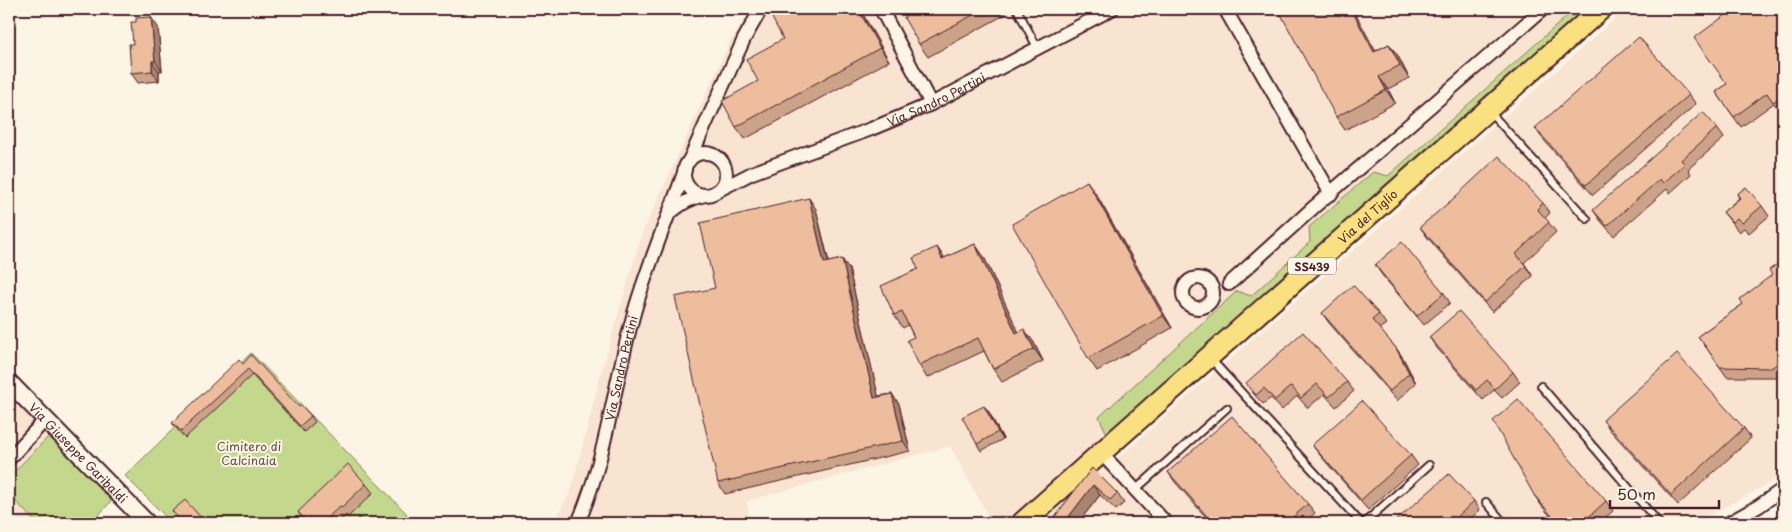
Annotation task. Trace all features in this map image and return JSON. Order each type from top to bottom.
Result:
[{"type":"main road","name":"Via del Tiglio","points":[[1022,523],[1102,454],[1601,9]]},
{"type":"street","name":"Via Sandro Pertini","points":[[578,523],[592,490],[633,315],[648,267],[687,165],[744,39],[762,9]]},
{"type":"street","points":[[881,9],[930,104]]},
{"type":"street","name":"Via Sandro Pertini","points":[[669,214],[682,203],[692,198],[710,194],[752,173],[871,129],[930,104],[1112,9]]},
{"type":"street","points":[[1226,9],[1331,194]]},
{"type":"street","points":[[1229,284],[1222,285],[1209,282],[1203,278],[1193,278],[1188,281],[1182,292],[1186,303],[1192,307],[1204,307],[1543,9]]},
{"type":"street","points":[[704,127],[706,145],[718,158],[725,165],[725,181],[721,187],[710,194],[699,194],[689,187],[684,176],[687,165],[694,156],[702,153],[709,153],[718,158],[732,168],[752,173]]},
{"type":"street","points":[[1209,282],[1213,290],[1210,302]]},
{"type":"street","name":"Via Giuseppe Garibaldi","points":[[9,382],[147,523]]},
{"type":"street","points":[[9,459],[46,419]]},
{"type":"street","points":[[1102,454],[1166,523]]},
{"type":"street","points":[[1729,523],[1760,506],[1783,489]]},
{"type":"lane","points":[[1017,9],[1038,49]]},
{"type":"lane","points":[[1487,109],[1587,219]]},
{"type":"lane","points":[[1209,357],[1362,523],[1429,465]]},
{"type":"lane","points":[[1541,386],[1659,523]]},
{"type":"lane","points":[[1135,490],[1226,408]]},
{"type":"lane","points":[[1486,502],[1504,523]]},
{"type":"shaded area","points":[[751,9],[1589,9],[1108,436],[1006,523],[992,523],[950,446],[747,501],[749,523],[554,523],[571,490],[601,373],[641,236],[728,46]]},
{"type":"shaded area","points":[[1626,9],[1783,9],[1783,473],[1770,483],[1695,523],[1039,523],[1100,474]]},
{"type":"shaded area","points":[[9,393],[112,501],[97,517],[102,523],[9,523]]},
{"type":"green space","points":[[1575,9],[1589,9],[1108,436],[1099,417],[1237,291],[1251,296],[1310,242],[1309,227],[1373,172],[1388,176]]},
{"type":"green space","name":"Cimitero di Calcinaia","points":[[251,353],[407,514],[397,523],[172,523],[125,476]]},
{"type":"green space","points":[[50,435],[112,500],[97,517],[102,523],[36,523],[9,494],[9,477]]},
{"type":"building","points":[[780,9],[858,9],[880,48],[736,127],[722,101],[758,81],[746,59],[783,39],[770,14]]},
{"type":"building","points":[[908,9],[984,9],[919,44],[904,18],[909,11]]},
{"type":"building","points":[[1278,9],[1351,9],[1374,52],[1389,44],[1400,65],[1379,77],[1386,90],[1336,117]]},
{"type":"building","points":[[1734,9],[1778,9],[1783,17],[1783,104],[1779,98],[1773,102],[1767,93],[1734,117],[1716,92],[1727,84],[1694,38]]},
{"type":"building","points":[[151,17],[155,61],[152,61],[152,71],[131,73],[129,44],[133,44],[131,22],[136,22],[136,18]]},
{"type":"building","points":[[1639,37],[1689,95],[1586,185],[1535,128]]},
{"type":"building","points":[[1703,112],[1717,128],[1681,160],[1685,164],[1663,183],[1660,179],[1607,226],[1593,210]]},
{"type":"building","points":[[1499,156],[1543,203],[1537,209],[1549,222],[1516,254],[1526,266],[1485,302],[1420,227]]},
{"type":"building","points":[[1087,181],[1163,316],[1088,358],[1012,224]]},
{"type":"building","points":[[1746,187],[1762,206],[1742,223],[1737,218],[1732,222],[1723,212],[1740,198],[1737,194]]},
{"type":"building","points":[[809,198],[824,263],[842,259],[874,398],[892,394],[903,441],[718,483],[675,297],[715,288],[700,223]]},
{"type":"building","points":[[1402,242],[1444,293],[1417,316],[1375,265]]},
{"type":"building","points":[[975,244],[1016,333],[1024,329],[1034,349],[993,369],[978,338],[919,365],[907,340],[914,337],[902,312],[894,315],[881,286],[918,269],[913,258],[937,247],[942,259]]},
{"type":"building","points":[[1783,260],[1783,360],[1771,368],[1720,367],[1698,336],[1743,304],[1740,299],[1772,275],[1769,270]]},
{"type":"building","points":[[1353,285],[1379,314],[1372,320],[1396,348],[1409,373],[1390,391],[1322,313]]},
{"type":"building","points":[[1459,311],[1513,372],[1495,389],[1487,380],[1476,390],[1429,337]]},
{"type":"building","points":[[1303,332],[1347,382],[1329,397],[1317,384],[1301,398],[1291,386],[1275,400],[1264,388],[1256,395],[1246,383]]},
{"type":"building","points":[[1677,354],[1744,428],[1671,495],[1603,420]]},
{"type":"building","points":[[251,355],[299,407],[301,405],[311,416],[300,426],[248,369],[181,431],[172,423],[239,359],[243,364]]},
{"type":"building","points":[[1518,399],[1606,501],[1582,523],[1558,523],[1534,495],[1493,421]]},
{"type":"building","points":[[1362,401],[1411,455],[1361,500],[1312,445]]},
{"type":"building","points":[[984,406],[998,432],[977,444],[962,417]]},
{"type":"building","points":[[1232,416],[1308,504],[1286,523],[1213,523],[1168,472]]},
{"type":"building","points":[[348,464],[366,484],[322,523],[301,523],[305,520],[298,512]]},
{"type":"building","points":[[1092,468],[1117,493],[1110,500],[1093,485],[1064,523],[1050,523]]},
{"type":"building","points":[[1449,474],[1474,501],[1454,520],[1457,523],[1393,523]]},
{"type":"building","points":[[185,500],[206,523],[183,523],[172,511]]},
{"type":"building","points":[[360,517],[366,523],[354,523]]}]
